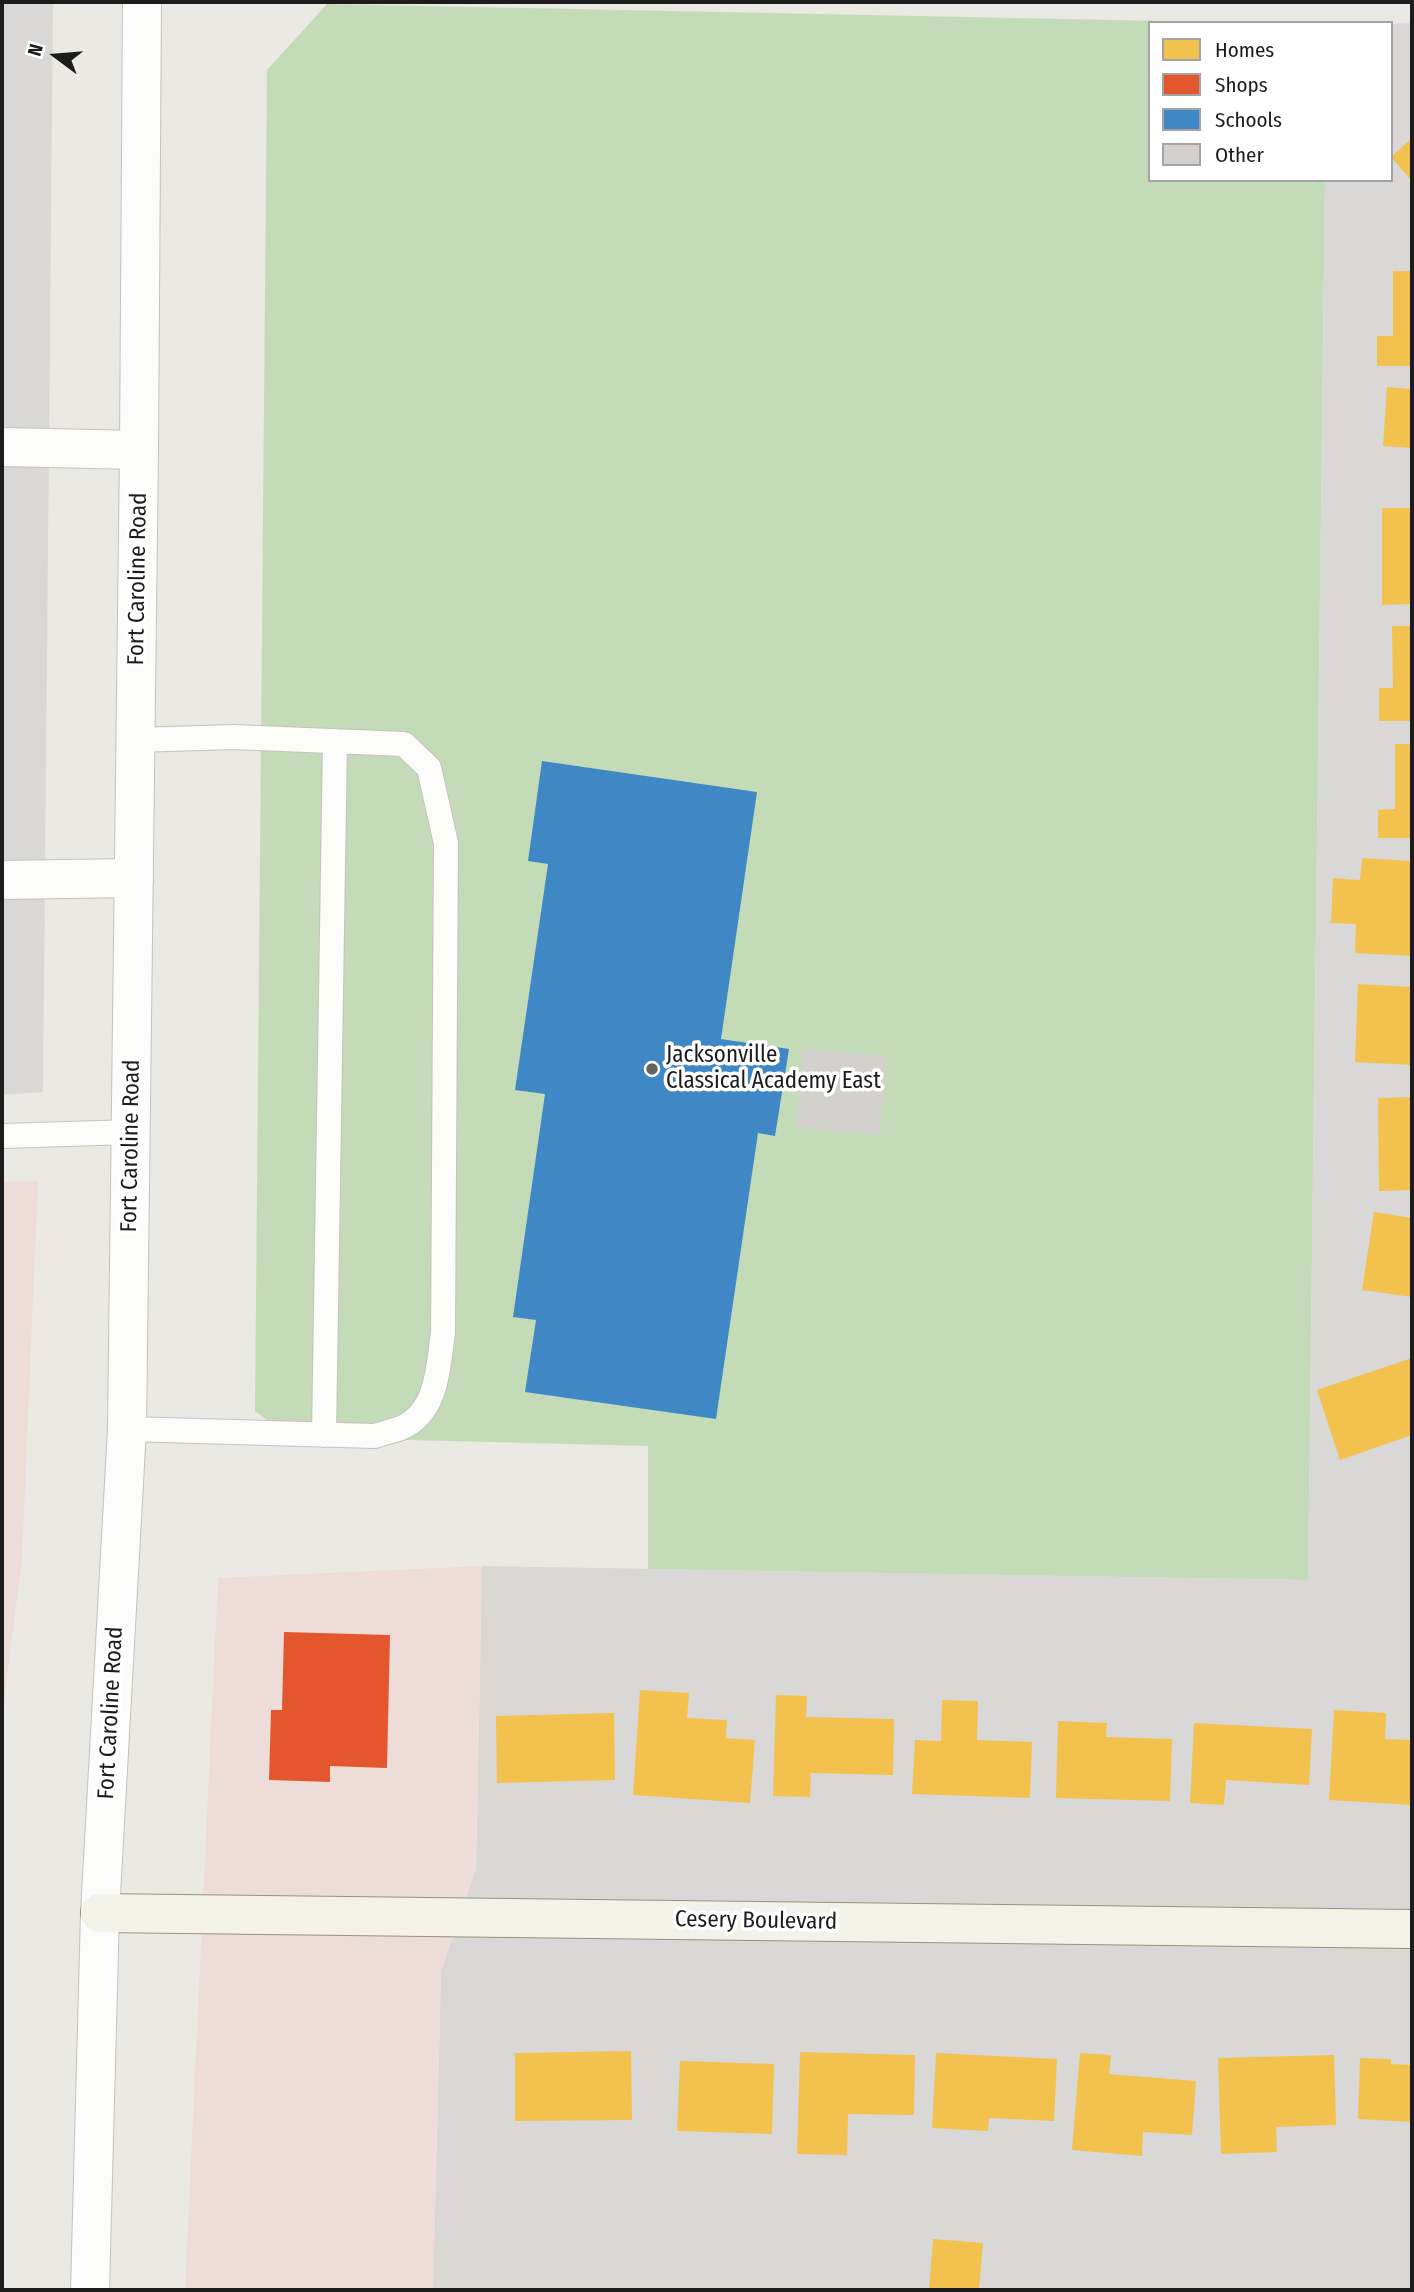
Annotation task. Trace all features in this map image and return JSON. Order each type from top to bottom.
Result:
[{"type":"main road","name":"Cesery Boulevard","points":[[100,1913],[1412,1929]]},
{"type":"street","name":"Fort Caroline Road","points":[[90,2290],[100,1913],[127,1429],[142,2]]},
{"type":"street","points":[[2,447],[139,450]]},
{"type":"street","points":[[2,880],[134,878]]},
{"type":"lane","points":[[127,1429],[375,1436],[403,1427],[425,1410],[436,1381],[443,1333],[446,843],[429,768],[404,744],[233,737],[136,740]]},
{"type":"lane","points":[[324,1435],[335,741]]},
{"type":"lane","points":[[2,1136],[131,1132]]},
{"type":"shaded area","points":[[2,2],[53,2],[43,1092],[2,1095]]},
{"type":"shaded area","points":[[1412,23],[1412,2288],[433,2290],[441,1971],[476,1868],[482,1566],[1308,1580],[1325,182],[1393,182],[1393,24]]},
{"type":"shaded area","points":[[38,1181],[22,1560],[5,1692],[2,1755],[2,1182]]},
{"type":"shaded area","points":[[482,1566],[476,1868],[441,1971],[433,2290],[185,2290],[218,1578]]},
{"type":"green space","points":[[327,4],[1164,21],[1148,21],[1148,182],[1325,182],[1308,1580],[648,1569],[648,1446],[289,1437],[255,1411],[267,70]]},
{"type":"building: Homes","points":[[1412,138],[1412,181],[1393,159],[1393,155]]},
{"type":"building: Homes","points":[[1393,271],[1412,271],[1412,366],[1377,366],[1377,336],[1393,336]]},
{"type":"building: Homes","points":[[1387,387],[1412,389],[1412,448],[1383,446]]},
{"type":"building: Homes","points":[[1382,508],[1412,508],[1412,604],[1382,605]]},
{"type":"building: Homes","points":[[1392,626],[1412,626],[1412,721],[1379,721],[1379,688],[1393,688]]},
{"type":"building: Homes","points":[[1395,744],[1412,744],[1412,838],[1378,838],[1378,810],[1395,809]]},
{"type":"building: Homes","points":[[1362,858],[1412,861],[1412,956],[1355,953],[1356,924],[1331,923],[1333,878],[1360,880]]},
{"type":"building: Homes","points":[[1358,984],[1412,987],[1412,1065],[1355,1062]]},
{"type":"building: Homes","points":[[1412,1097],[1412,1190],[1379,1191],[1378,1098]]},
{"type":"building: Homes","points":[[1374,1212],[1412,1218],[1412,1297],[1362,1290]]},
{"type":"building: Homes","points":[[1412,1358],[1412,1435],[1340,1460],[1317,1390]]},
{"type":"building: Homes","points":[[640,1690],[689,1693],[687,1718],[727,1720],[726,1738],[755,1740],[750,1803],[633,1795]]},
{"type":"building: Homes","points":[[776,1695],[807,1696],[806,1717],[894,1719],[893,1775],[811,1773],[810,1797],[773,1796]]},
{"type":"building: Homes","points":[[942,1700],[978,1701],[977,1740],[1032,1742],[1030,1798],[912,1794],[915,1740],[941,1741]]},
{"type":"building: Homes","points":[[1334,1710],[1386,1713],[1385,1739],[1412,1740],[1412,1805],[1329,1800]]},
{"type":"building: Homes","points":[[614,1713],[615,1780],[497,1783],[496,1716]]},
{"type":"building: Homes","points":[[1058,1721],[1107,1723],[1106,1737],[1172,1739],[1170,1801],[1056,1798]]},
{"type":"building: Homes","points":[[1194,1723],[1312,1729],[1309,1785],[1226,1780],[1224,1805],[1190,1803]]},
{"type":"building: Homes","points":[[631,2051],[632,2120],[515,2121],[515,2053]]},
{"type":"building: Homes","points":[[800,2052],[915,2055],[914,2115],[848,2114],[847,2155],[797,2154]]},
{"type":"building: Homes","points":[[936,2053],[1057,2059],[1054,2121],[989,2118],[988,2131],[932,2128]]},
{"type":"building: Homes","points":[[1080,2053],[1111,2055],[1109,2074],[1196,2081],[1192,2135],[1143,2132],[1142,2156],[1072,2150]]},
{"type":"building: Homes","points":[[1334,2055],[1336,2125],[1276,2127],[1277,2152],[1221,2154],[1218,2058]]},
{"type":"building: Homes","points":[[1360,2058],[1391,2059],[1391,2064],[1412,2065],[1412,2122],[1358,2119]]},
{"type":"building: Homes","points":[[680,2061],[774,2064],[772,2134],[677,2131]]},
{"type":"building: Homes","points":[[933,2239],[983,2243],[979,2290],[929,2289]]},
{"type":"building: Shops","points":[[284,1632],[390,1635],[387,1768],[330,1766],[330,1782],[269,1780],[271,1710],[282,1710]]},
{"type":"building: Schools","name":"Jacksonville Classical Academy East","points":[[542,761],[757,792],[721,1039],[789,1049],[775,1136],[758,1133],[716,1419],[525,1392],[536,1320],[513,1317],[545,1094],[515,1090],[548,864],[528,861]]},
{"type":"building: Other","points":[[803,1049],[887,1056],[880,1135],[796,1128]]},
{"type":"place","name":"Jacksonville Classical Academy East","points":[[652,1069]]}]
